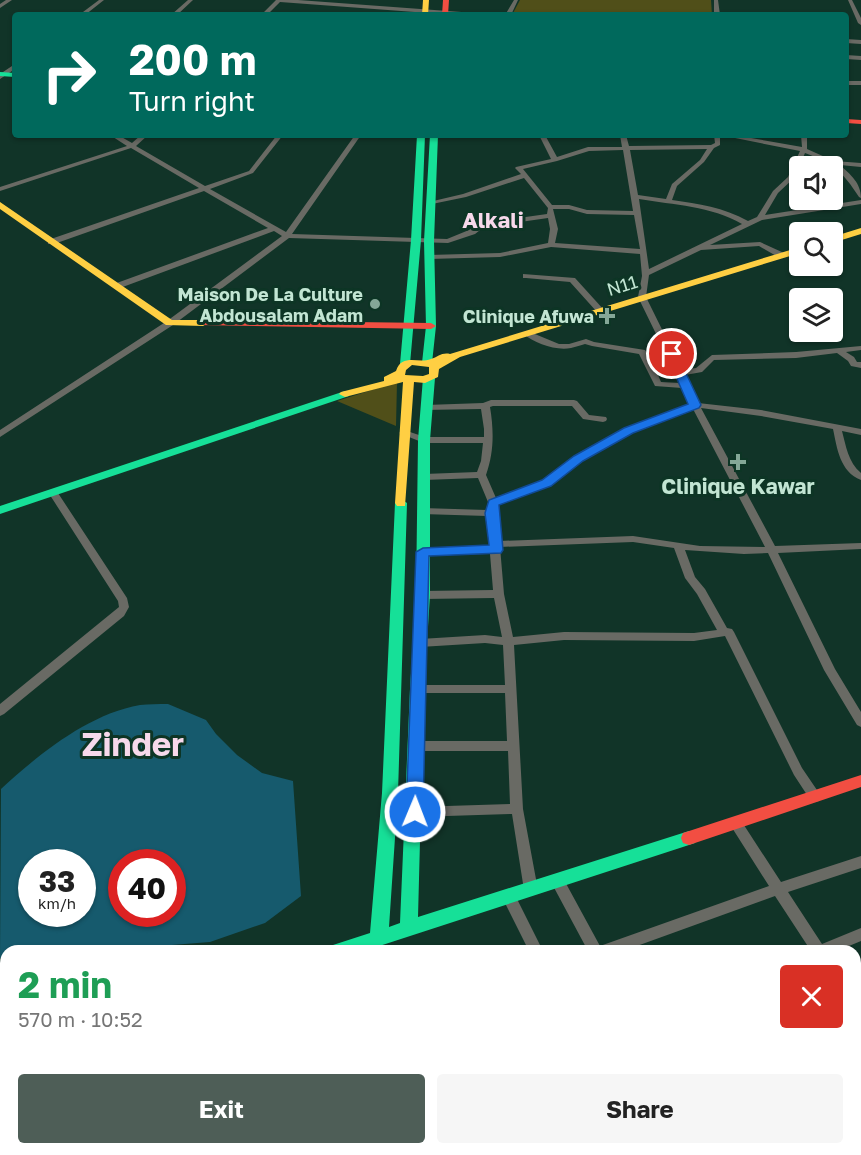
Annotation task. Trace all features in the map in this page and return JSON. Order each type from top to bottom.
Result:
[{"type":"main road","points":[[379,937],[390,782],[407,326],[422,240],[432,202],[428,138]]},
{"type":"main road","points":[[409,928],[415,812],[417,689],[423,595],[424,440],[431,327],[429,257],[422,240],[428,138]]},
{"type":"main road","points":[[0,205],[170,323],[431,327]]},
{"type":"main road","points":[[843,237],[861,231]]},
{"type":"main road","name":"N11","points":[[430,368],[456,355],[789,253]]},
{"type":"main road","points":[[0,510],[375,385],[405,374],[416,362],[430,368]]},
{"type":"main road","points":[[405,374],[419,381],[430,368]]},
{"type":"main road","points":[[356,945],[558,882],[861,781]]},
{"type":"street","points":[[0,6],[9,0]]},
{"type":"street","points":[[86,12],[102,0]]},
{"type":"street","points":[[177,12],[191,0]]},
{"type":"street","points":[[267,12],[278,0],[446,9]]},
{"type":"street","points":[[850,0],[861,23]]},
{"type":"street","points":[[118,138],[288,236],[452,240],[491,223],[551,216]]},
{"type":"street","points":[[0,189],[132,146],[141,138]]},
{"type":"street","points":[[51,242],[251,172],[278,138]]},
{"type":"street","points":[[0,434],[170,323],[288,236],[356,138]]},
{"type":"street","points":[[544,138],[555,160]]},
{"type":"street","points":[[624,138],[644,252],[646,274],[642,297],[695,405],[772,550],[830,670],[861,722]]},
{"type":"street","points":[[551,245],[554,229],[550,207],[518,168],[555,160],[582,150],[712,147],[718,144],[717,138]]},
{"type":"street","points":[[740,138],[802,149],[818,156]]},
{"type":"street","points":[[760,218],[774,192],[790,178],[805,143],[804,138]]},
{"type":"street","points":[[668,202],[674,185],[702,161],[712,147]]},
{"type":"street","points":[[843,164],[861,165]]},
{"type":"street","points":[[843,172],[861,193]]},
{"type":"street","points":[[432,202],[464,196],[525,175]]},
{"type":"street","points":[[636,197],[712,208],[730,214],[747,224]]},
{"type":"street","points":[[646,274],[760,218],[861,202]]},
{"type":"street","points":[[550,207],[569,207],[587,212],[637,213]]},
{"type":"street","points":[[117,286],[273,229]]},
{"type":"street","points":[[700,248],[760,244],[781,255]]},
{"type":"street","points":[[429,257],[500,255],[551,245],[644,252]]},
{"type":"street","points":[[526,276],[572,280],[600,310]]},
{"type":"street","points":[[527,333],[552,344],[569,346],[588,341],[592,344],[642,352],[658,384],[687,387]]},
{"type":"street","points":[[681,373],[699,370],[712,358],[796,355],[861,348]]},
{"type":"street","points":[[838,350],[854,364],[861,365]]},
{"type":"street","points":[[426,408],[485,406],[491,403],[552,404],[565,402],[574,404],[586,417],[603,419]]},
{"type":"street","points":[[422,511],[492,508],[546,483],[579,459],[629,431],[695,405],[761,413],[861,432]]},
{"type":"street","points":[[485,406],[489,420],[488,440],[481,475],[492,508],[499,594],[508,642],[517,809],[531,890]]},
{"type":"street","points":[[837,428],[848,465],[861,477]]},
{"type":"street","points":[[404,433],[424,440],[488,440]]},
{"type":"street","points":[[424,477],[481,475]]},
{"type":"street","points":[[0,711],[120,613],[124,607],[123,601],[53,492]]},
{"type":"street","points":[[423,552],[633,539],[721,550],[861,546]]},
{"type":"street","points":[[678,546],[690,578],[701,592],[724,632],[728,632],[798,771],[815,797]]},
{"type":"street","points":[[423,595],[499,594]]},
{"type":"street","points":[[420,644],[485,639],[508,642],[564,636],[694,637],[728,632]]},
{"type":"street","points":[[417,689],[511,689]]},
{"type":"street","points":[[416,746],[514,746]]},
{"type":"street","points":[[415,812],[517,809]]},
{"type":"street","points":[[735,823],[816,945]]},
{"type":"street","points":[[621,945],[778,888],[861,862]]},
{"type":"street","points":[[558,882],[591,945]]},
{"type":"street","points":[[509,897],[533,945]]},
{"type":"street","points":[[834,945],[861,934]]},
{"type":"shaded area","points":[[520,0],[711,0],[712,12],[514,12]]},
{"type":"shaded area","points":[[397,382],[396,426],[337,401]]},
{"type":"water","points":[[168,704],[206,720],[237,755],[262,773],[293,781],[301,896],[265,923],[210,942],[172,945],[0,945],[1,789],[65,738],[102,717],[140,705]]},
{"type":"traffic: fast","points":[[0,74],[12,75]]},
{"type":"traffic: fast","points":[[405,364],[416,240],[421,138]]},
{"type":"traffic: fast","points":[[427,363],[431,326],[429,241],[434,138]]},
{"type":"traffic: fast","points":[[409,928],[417,689],[423,595],[424,440],[429,378]]},
{"type":"traffic: fast","points":[[0,510],[345,394]]},
{"type":"traffic: fast","points":[[379,937],[390,793],[401,503]]},
{"type":"traffic: fast","points":[[358,945],[689,838]]},
{"type":"traffic: slow","points":[[425,12],[426,0]]},
{"type":"traffic: slow","points":[[0,205],[170,323],[203,323]]},
{"type":"traffic: slow","points":[[843,237],[861,231]]},
{"type":"traffic: slow","points":[[456,355],[789,253]]},
{"type":"traffic: slow","points":[[345,394],[406,378],[425,380],[434,375],[434,368],[456,355]]},
{"type":"traffic: slow","points":[[388,379],[401,373],[401,369],[410,362],[430,364],[446,356]]},
{"type":"traffic: slow","points":[[401,503],[409,379]]},
{"type":"traffic: jam","points":[[445,12],[446,0]]},
{"type":"traffic: jam","points":[[849,121],[861,122]]},
{"type":"traffic: jam","points":[[203,323],[431,326]]},
{"type":"traffic: jam","points":[[689,838],[861,781]]},
{"type":"place","name":"Maison De La Culture Abdousalam Adam","points":[[375,304]]},
{"type":"place","name":"Clinique Afuwa","points":[[607,316]]},
{"type":"place","name":"Clinique Kawar","points":[[738,462]]},
{"type":"district","name":"Alkali","points":[[493,219]]},
{"type":"district","name":"Zinder","points":[[133,743]]},
{"type":"route","points":[[415,812],[423,552],[496,550],[493,502],[546,483],[579,459],[629,431],[695,405],[672,354]]}]
